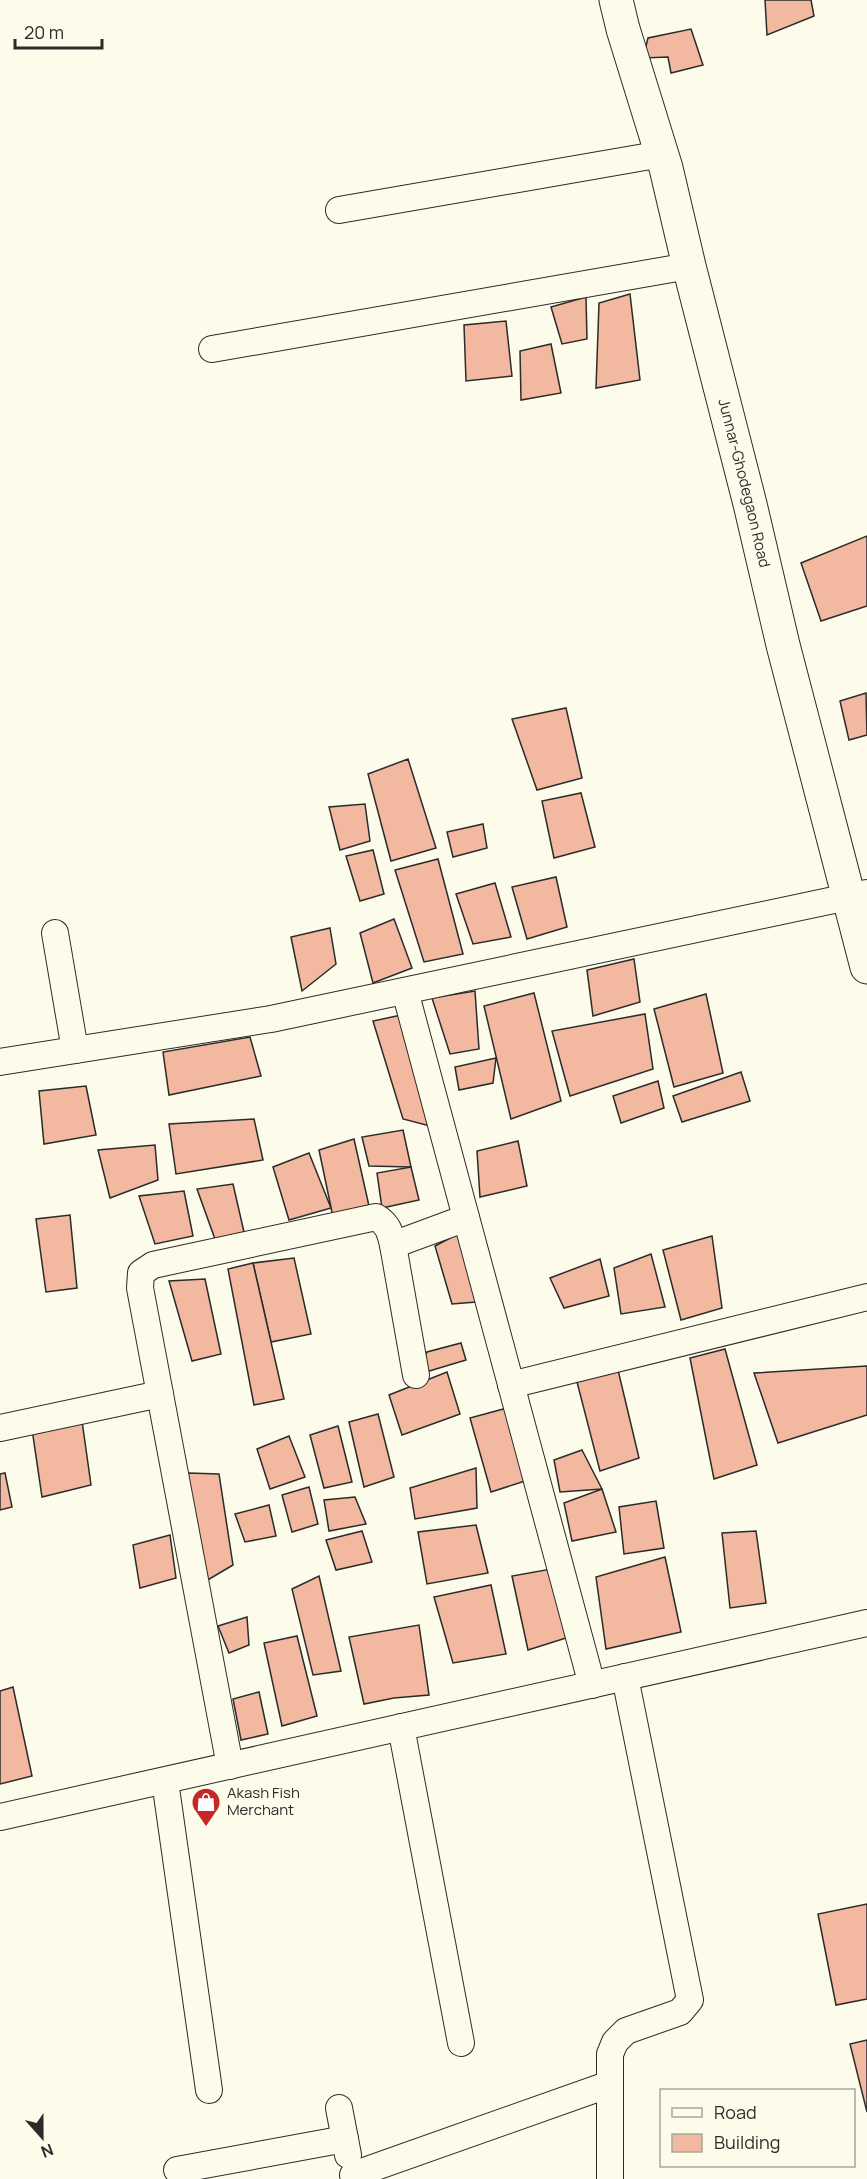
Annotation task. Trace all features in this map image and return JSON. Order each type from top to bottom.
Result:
[{"type":"main road","name":"Junnar-Ghodegaon Road","points":[[616,0],[662,154],[783,645],[858,895],[867,967]]},
{"type":"street","points":[[339,210],[662,154]]},
{"type":"street","points":[[212,349],[689,266]]},
{"type":"street","points":[[0,1062],[271,1019],[858,895]]},
{"type":"street","points":[[55,933],[75,1050]]},
{"type":"street","points":[[405,991],[592,1685]]},
{"type":"street","points":[[230,1766],[140,1288],[141,1273],[153,1264],[376,1217],[385,1222],[393,1245],[416,1375]]},
{"type":"street","points":[[393,1245],[466,1218]]},
{"type":"street","points":[[511,1385],[867,1297]]},
{"type":"street","points":[[0,1428],[160,1394]]},
{"type":"street","points":[[0,1817],[867,1623]]},
{"type":"street","points":[[610,2179],[610,2054],[615,2042],[626,2031],[680,2012],[690,2000],[624,1677]]},
{"type":"street","points":[[401,1727],[461,2043]]},
{"type":"street","points":[[165,1781],[209,2090]]},
{"type":"street","points":[[339,2108],[353,2177],[610,2084]]},
{"type":"street","points":[[177,2170],[345,2139]]},
{"type":"building","points":[[765,0],[811,0],[814,16],[767,35]]},
{"type":"building","points":[[691,29],[703,65],[671,73],[668,57],[643,58],[648,38]]},
{"type":"building","points":[[630,294],[640,380],[596,388],[599,303]]},
{"type":"building","points":[[586,297],[587,339],[562,344],[551,307]]},
{"type":"building","points":[[506,321],[512,376],[466,381],[464,325]]},
{"type":"building","points":[[551,344],[561,393],[521,400],[520,351]]},
{"type":"building","points":[[867,536],[867,606],[821,621],[801,563]]},
{"type":"building","points":[[866,693],[867,735],[849,740],[840,701]]},
{"type":"building","points":[[566,708],[582,778],[537,790],[512,719]]},
{"type":"building","points":[[408,759],[436,848],[391,861],[368,774]]},
{"type":"building","points":[[581,793],[595,847],[554,858],[542,801]]},
{"type":"building","points":[[365,804],[370,841],[340,850],[329,807]]},
{"type":"building","points":[[483,824],[487,848],[453,857],[447,832]]},
{"type":"building","points":[[373,850],[384,894],[360,901],[346,856]]},
{"type":"building","points":[[438,859],[463,954],[424,962],[395,870]]},
{"type":"building","points":[[556,877],[567,927],[527,939],[512,887]]},
{"type":"building","points":[[495,883],[511,937],[473,944],[456,894]]},
{"type":"building","points":[[394,919],[412,968],[373,983],[360,933]]},
{"type":"building","points":[[330,928],[336,964],[302,991],[291,937]]},
{"type":"building","points":[[634,959],[640,1002],[593,1016],[587,970]]},
{"type":"building","points":[[475,991],[479,1049],[450,1054],[432,998]]},
{"type":"building","points":[[534,993],[561,1101],[511,1119],[484,1006]]},
{"type":"building","points":[[706,994],[723,1073],[674,1087],[654,1009]]},
{"type":"building","points":[[411,1013],[430,1126],[403,1119],[373,1021]]},
{"type":"building","points":[[645,1014],[653,1069],[570,1096],[552,1031]]},
{"type":"building","points":[[250,1037],[261,1076],[169,1095],[163,1052]]},
{"type":"building","points":[[496,1058],[493,1083],[459,1090],[455,1067]]},
{"type":"building","points":[[741,1072],[750,1101],[682,1122],[673,1096]]},
{"type":"building","points":[[658,1081],[664,1108],[621,1123],[613,1096]]},
{"type":"building","points":[[86,1086],[96,1135],[44,1144],[39,1091]]},
{"type":"building","points":[[254,1119],[263,1160],[176,1174],[169,1124]]},
{"type":"building","points":[[403,1130],[411,1167],[369,1166],[362,1137]]},
{"type":"building","points":[[354,1139],[369,1206],[333,1217],[319,1150]]},
{"type":"building","points":[[518,1141],[527,1186],[480,1197],[477,1151]]},
{"type":"building","points":[[155,1145],[158,1180],[110,1198],[98,1150]]},
{"type":"building","points":[[309,1153],[331,1208],[289,1220],[273,1167]]},
{"type":"building","points":[[411,1167],[419,1200],[382,1208],[377,1173]]},
{"type":"building","points":[[233,1184],[244,1232],[215,1239],[197,1189]]},
{"type":"building","points":[[184,1191],[193,1236],[155,1244],[139,1196]]},
{"type":"building","points":[[70,1215],[77,1288],[46,1292],[36,1219]]},
{"type":"building","points":[[469,1228],[476,1302],[452,1304],[435,1246]]},
{"type":"building","points":[[712,1236],[722,1308],[681,1320],[663,1250]]},
{"type":"building","points":[[651,1254],[665,1307],[621,1314],[614,1268]]},
{"type":"building","points":[[294,1258],[311,1334],[271,1342],[253,1263]]},
{"type":"building","points":[[600,1259],[609,1296],[564,1308],[550,1278]]},
{"type":"building","points":[[253,1263],[284,1399],[254,1405],[228,1269]]},
{"type":"building","points":[[205,1279],[221,1354],[192,1361],[169,1281]]},
{"type":"building","points":[[461,1343],[466,1360],[416,1375],[427,1352]]},
{"type":"building","points":[[725,1349],[757,1465],[714,1479],[690,1358]]},
{"type":"building","points":[[867,1366],[867,1415],[778,1443],[754,1373]]},
{"type":"building","points":[[618,1370],[639,1458],[600,1471],[577,1382]]},
{"type":"building","points":[[447,1372],[460,1414],[402,1435],[389,1395]]},
{"type":"building","points":[[507,1408],[525,1481],[491,1492],[470,1418]]},
{"type":"building","points":[[378,1414],[394,1477],[364,1487],[349,1422]]},
{"type":"building","points":[[82,1421],[91,1485],[42,1497],[32,1429]]},
{"type":"building","points":[[338,1426],[352,1482],[324,1488],[310,1435]]},
{"type":"building","points":[[289,1436],[305,1477],[270,1489],[257,1449]]},
{"type":"building","points":[[582,1450],[602,1489],[560,1492],[554,1460]]},
{"type":"building","points":[[476,1468],[477,1508],[415,1519],[410,1488]]},
{"type":"building","points":[[5,1473],[12,1507],[0,1510],[0,1474]]},
{"type":"building","points":[[188,1473],[219,1474],[233,1565],[206,1581]]},
{"type":"building","points":[[309,1487],[318,1524],[292,1532],[282,1495]]},
{"type":"building","points":[[602,1489],[616,1532],[572,1541],[564,1503]]},
{"type":"building","points":[[355,1497],[366,1524],[329,1531],[324,1500]]},
{"type":"building","points":[[656,1501],[664,1548],[624,1554],[619,1507]]},
{"type":"building","points":[[269,1505],[276,1536],[245,1542],[235,1514]]},
{"type":"building","points":[[476,1525],[488,1573],[427,1584],[418,1532]]},
{"type":"building","points":[[362,1531],[372,1562],[336,1570],[326,1540]]},
{"type":"building","points":[[756,1531],[766,1603],[730,1608],[722,1533]]},
{"type":"building","points":[[170,1535],[176,1578],[140,1588],[133,1545]]},
{"type":"building","points":[[665,1557],[681,1632],[606,1649],[596,1577]]},
{"type":"building","points":[[551,1569],[566,1638],[528,1650],[512,1576]]},
{"type":"building","points":[[319,1576],[341,1671],[313,1675],[292,1589]]},
{"type":"building","points":[[491,1585],[506,1654],[453,1663],[434,1597]]},
{"type":"building","points":[[247,1617],[249,1645],[229,1653],[218,1626]]},
{"type":"building","points":[[419,1625],[429,1695],[394,1698],[364,1704],[349,1637]]},
{"type":"building","points":[[297,1636],[317,1716],[282,1726],[264,1643]]},
{"type":"building","points":[[13,1687],[32,1776],[0,1784],[0,1691]]},
{"type":"building","points":[[259,1692],[268,1734],[241,1740],[233,1699]]},
{"type":"building","points":[[867,1904],[867,1999],[836,2005],[818,1914]]},
{"type":"building","points":[[867,2040],[867,2112],[850,2044]]},
{"type":"place","name":"Akash Fish Merchant","points":[[206,1828]]}]
